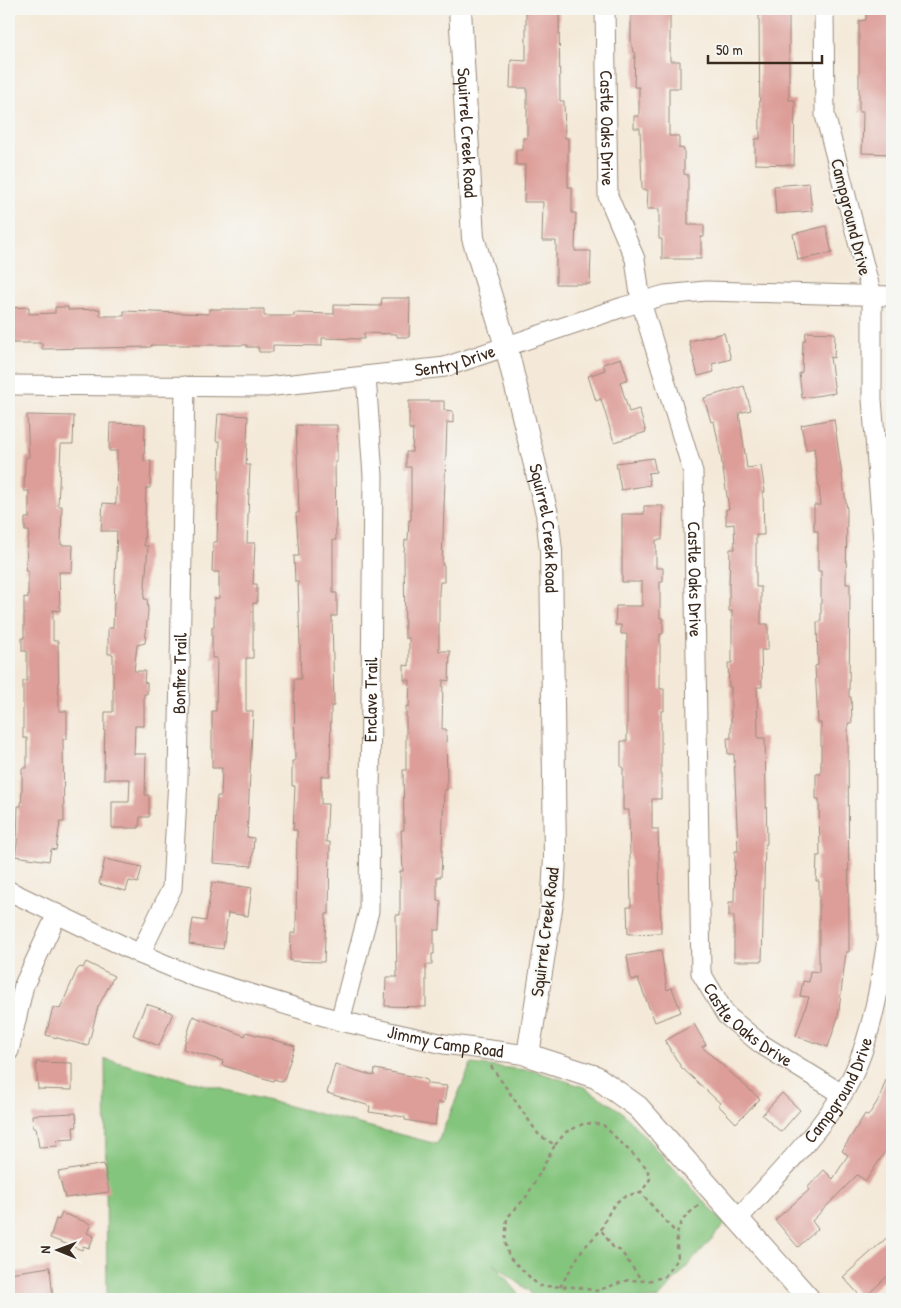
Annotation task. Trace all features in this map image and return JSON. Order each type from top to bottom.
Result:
[{"type":"street","name":"Squirrel Creek Road","points":[[460,9],[473,238],[506,346],[547,514],[550,551],[554,877],[553,896],[528,1055]]},
{"type":"street","name":"Castle Oaks Drive","points":[[605,9],[608,196],[635,259],[641,302],[693,472],[701,973],[726,1015],[761,1044],[842,1094]]},
{"type":"street","name":"Campground Drive","points":[[737,1220],[794,1155],[842,1094],[855,1068],[878,998],[887,939],[884,554],[872,399],[872,296],[825,115],[824,9]]},
{"type":"street","name":"Sentry Drive","points":[[9,384],[266,387],[445,367],[665,295],[706,291],[892,296]]},
{"type":"street","name":"Enclave Trail","points":[[340,1021],[369,911],[373,476],[366,376]]},
{"type":"street","name":"Bonfire Trail","points":[[140,954],[172,888],[178,779],[185,386]]},
{"type":"street","name":"Jimmy Camp Road","points":[[9,890],[140,954],[195,977],[340,1021],[444,1044],[528,1055],[596,1076],[638,1107],[809,1299]]},
{"type":"street","points":[[9,1050],[24,985],[57,914]]},
{"type":"path","points":[[479,1049],[539,1135],[555,1145]]},
{"type":"path","points":[[641,1193],[650,1180],[647,1168],[603,1125],[584,1124],[566,1132],[555,1145],[527,1196],[507,1218],[505,1242],[509,1257],[539,1286],[578,1287],[596,1291],[628,1280],[643,1281],[664,1277],[678,1258],[676,1233],[686,1215],[714,1194]]},
{"type":"path","points":[[560,1287],[582,1250],[601,1230],[612,1206],[627,1194],[641,1193]]},
{"type":"path","points":[[641,1193],[676,1233]]},
{"type":"path","points":[[601,1230],[613,1247],[622,1252],[643,1281]]},
{"type":"green space","points":[[105,1059],[437,1144],[471,1064],[535,1071],[584,1087],[621,1111],[725,1224],[658,1299],[534,1299],[529,1291],[494,1264],[523,1299],[107,1299]]},
{"type":"building","points":[[526,9],[559,9],[560,101],[564,101],[565,138],[568,138],[568,187],[572,187],[572,213],[576,213],[575,251],[591,251],[590,284],[556,284],[556,241],[542,241],[543,202],[524,202],[525,165],[516,165],[516,150],[523,150],[523,138],[527,138],[527,88],[510,88],[511,60],[526,61]]},
{"type":"building","points":[[631,9],[670,9],[670,61],[680,61],[680,88],[669,88],[669,136],[679,136],[679,148],[684,149],[684,174],[688,175],[688,225],[704,225],[704,237],[701,237],[701,259],[662,259],[662,239],[659,239],[659,209],[647,209],[648,190],[642,190],[640,128],[634,128],[634,116],[639,116],[639,87],[634,87],[635,52],[633,52],[631,42]]},
{"type":"building","points":[[759,9],[789,9],[789,100],[795,100],[794,165],[755,164],[755,139],[760,139]]},
{"type":"building","points":[[866,9],[892,9],[892,154],[862,153],[863,112],[859,112],[859,21],[866,20]]},
{"type":"building","points":[[809,183],[812,211],[776,214],[774,186]]},
{"type":"building","points":[[826,226],[832,253],[798,260],[793,234]]},
{"type":"building","points":[[382,298],[410,298],[409,337],[397,337],[397,334],[364,333],[364,339],[322,338],[322,346],[273,345],[273,352],[259,352],[258,347],[247,347],[247,345],[151,345],[151,347],[42,349],[42,343],[9,343],[9,308],[29,307],[29,314],[55,313],[55,307],[68,307],[68,310],[100,309],[100,316],[124,316],[124,311],[209,314],[209,309],[264,309],[264,316],[294,316],[294,313],[334,314],[334,305],[381,306]]},
{"type":"building","points":[[806,332],[835,333],[834,358],[830,357],[835,393],[802,398],[799,373],[802,372],[803,341],[805,341]]},
{"type":"building","points":[[724,333],[731,359],[712,364],[714,372],[698,376],[689,341]]},
{"type":"building","points":[[621,358],[628,379],[620,382],[629,412],[639,409],[646,432],[614,442],[601,399],[596,401],[588,376],[605,370],[603,364]]},
{"type":"building","points":[[744,386],[751,410],[739,413],[747,468],[761,466],[765,492],[763,492],[764,535],[756,535],[756,587],[761,587],[761,624],[768,624],[768,650],[761,650],[762,687],[757,687],[758,738],[765,738],[767,844],[765,844],[762,961],[734,961],[734,916],[729,916],[729,902],[734,902],[735,851],[738,851],[734,754],[728,754],[727,738],[731,738],[731,687],[729,687],[728,663],[732,663],[732,611],[729,611],[729,587],[730,549],[735,549],[734,524],[726,525],[726,509],[729,509],[721,457],[714,421],[711,422],[704,398]]},
{"type":"building","points":[[409,401],[444,401],[444,410],[453,411],[453,423],[447,422],[442,565],[444,565],[444,582],[440,582],[439,592],[439,651],[450,651],[449,681],[443,680],[442,729],[446,729],[447,790],[444,790],[441,877],[437,877],[437,900],[441,901],[440,930],[434,930],[432,965],[426,965],[426,1007],[385,1006],[386,977],[397,977],[396,915],[400,915],[400,871],[403,871],[401,830],[404,830],[403,770],[406,770],[406,706],[409,707],[410,680],[404,680],[404,665],[409,666],[409,638],[405,638],[404,554],[405,540],[408,540],[409,520],[411,520],[411,467],[406,467],[406,452],[412,452],[413,429],[409,429]]},
{"type":"building","points":[[218,414],[248,416],[246,465],[250,465],[247,543],[255,543],[253,584],[257,584],[257,603],[253,603],[253,658],[246,658],[246,711],[253,711],[247,837],[254,838],[252,866],[213,863],[217,796],[221,796],[222,768],[212,768],[212,711],[216,711],[217,658],[212,658],[212,627],[214,627],[214,599],[219,598],[219,572],[212,572],[213,542],[217,542],[220,441],[216,441]]},
{"type":"building","points":[[27,415],[74,416],[73,444],[61,444],[58,506],[62,506],[61,545],[73,545],[72,572],[59,572],[60,611],[53,610],[53,641],[58,641],[59,711],[67,711],[67,739],[63,739],[64,822],[60,822],[56,850],[51,849],[49,861],[15,856],[18,806],[21,806],[22,768],[27,768],[27,738],[23,738],[23,681],[27,681],[27,651],[22,651],[22,638],[24,638],[24,597],[28,598],[28,571],[25,571],[29,531],[25,531],[25,518],[29,518],[29,491],[24,491],[25,463],[26,457],[29,457]]},
{"type":"building","points":[[834,419],[847,510],[846,584],[850,584],[849,697],[851,697],[852,723],[848,723],[849,952],[846,952],[838,1017],[828,1047],[796,1036],[809,997],[800,996],[803,981],[809,982],[810,971],[819,972],[819,881],[816,881],[817,856],[820,856],[819,799],[816,799],[816,774],[821,774],[821,723],[818,723],[815,666],[818,665],[817,622],[821,622],[821,571],[818,571],[818,531],[814,531],[814,505],[821,505],[814,448],[806,450],[801,425]]},
{"type":"building","points":[[110,423],[145,424],[144,461],[151,461],[150,488],[146,488],[144,546],[148,546],[144,599],[147,599],[148,611],[145,643],[137,645],[134,671],[145,671],[144,682],[147,683],[147,694],[144,694],[144,726],[135,726],[134,754],[146,754],[145,795],[149,795],[149,817],[140,817],[139,828],[112,828],[112,802],[129,802],[130,779],[104,779],[105,712],[113,712],[113,654],[108,654],[108,628],[113,628],[117,531],[101,531],[103,503],[116,504],[117,451],[109,451]]},
{"type":"building","points":[[296,425],[337,425],[337,462],[335,462],[336,540],[333,540],[333,593],[337,593],[337,616],[332,616],[334,706],[331,706],[330,776],[321,776],[321,804],[328,804],[326,842],[330,842],[329,914],[326,914],[324,962],[290,961],[291,933],[296,933],[297,830],[293,830],[295,786],[292,786],[292,761],[295,761],[294,679],[301,679],[298,582],[295,582],[294,556],[299,556],[296,513],[299,513]]},
{"type":"building","points":[[653,458],[656,472],[648,473],[650,485],[621,490],[616,463]]},
{"type":"building","points":[[644,506],[663,506],[662,540],[656,540],[656,568],[663,568],[663,582],[660,582],[660,618],[663,618],[663,634],[660,634],[660,689],[664,689],[664,711],[661,711],[661,799],[652,799],[652,829],[658,829],[661,933],[628,934],[627,907],[631,907],[629,810],[623,810],[623,767],[621,767],[621,741],[627,741],[627,634],[621,634],[621,625],[615,625],[616,606],[642,606],[642,582],[622,582],[622,514],[644,514]]},
{"type":"building","points":[[105,859],[142,867],[138,883],[129,881],[126,891],[99,884]]},
{"type":"building","points":[[212,882],[252,888],[248,916],[228,913],[223,949],[189,944],[193,919],[206,921]]},
{"type":"building","points":[[661,950],[667,990],[672,988],[681,1012],[655,1022],[638,979],[631,980],[627,956]]},
{"type":"building","points":[[86,962],[114,976],[98,1007],[88,1046],[46,1035],[53,1007],[60,1009],[77,970],[80,967],[83,968]]},
{"type":"building","points":[[146,1004],[173,1013],[159,1046],[133,1035]]},
{"type":"building","points":[[193,1016],[245,1036],[246,1032],[295,1046],[283,1082],[274,1079],[273,1081],[228,1067],[222,1065],[223,1061],[183,1049]]},
{"type":"building","points":[[694,1024],[706,1045],[702,1047],[760,1099],[736,1123],[718,1105],[720,1103],[681,1067],[665,1041]]},
{"type":"building","points":[[36,1062],[72,1063],[72,1090],[38,1089]]},
{"type":"building","points":[[335,1064],[374,1076],[375,1069],[421,1078],[427,1080],[427,1084],[447,1086],[444,1103],[438,1102],[435,1125],[405,1120],[405,1117],[369,1112],[370,1106],[327,1093]]},
{"type":"building","points":[[891,1066],[892,1141],[866,1181],[857,1175],[812,1221],[818,1229],[798,1247],[775,1220],[809,1190],[807,1188],[824,1170],[833,1179],[848,1155],[842,1151],[865,1114],[868,1116],[879,1099]]},
{"type":"building","points":[[782,1093],[800,1110],[781,1132],[762,1115]]},
{"type":"building","points":[[76,1113],[77,1127],[73,1127],[74,1139],[57,1140],[58,1146],[39,1147],[36,1128],[33,1128],[32,1115]]},
{"type":"building","points":[[104,1164],[109,1192],[65,1198],[58,1172]]},
{"type":"building","points":[[62,1213],[91,1224],[87,1233],[94,1236],[89,1248],[83,1246],[82,1250],[50,1238],[56,1219],[59,1220]]},
{"type":"building","points":[[892,1233],[892,1272],[863,1299],[843,1277]]},
{"type":"building","points":[[50,1267],[53,1299],[9,1299],[9,1273]]}]
